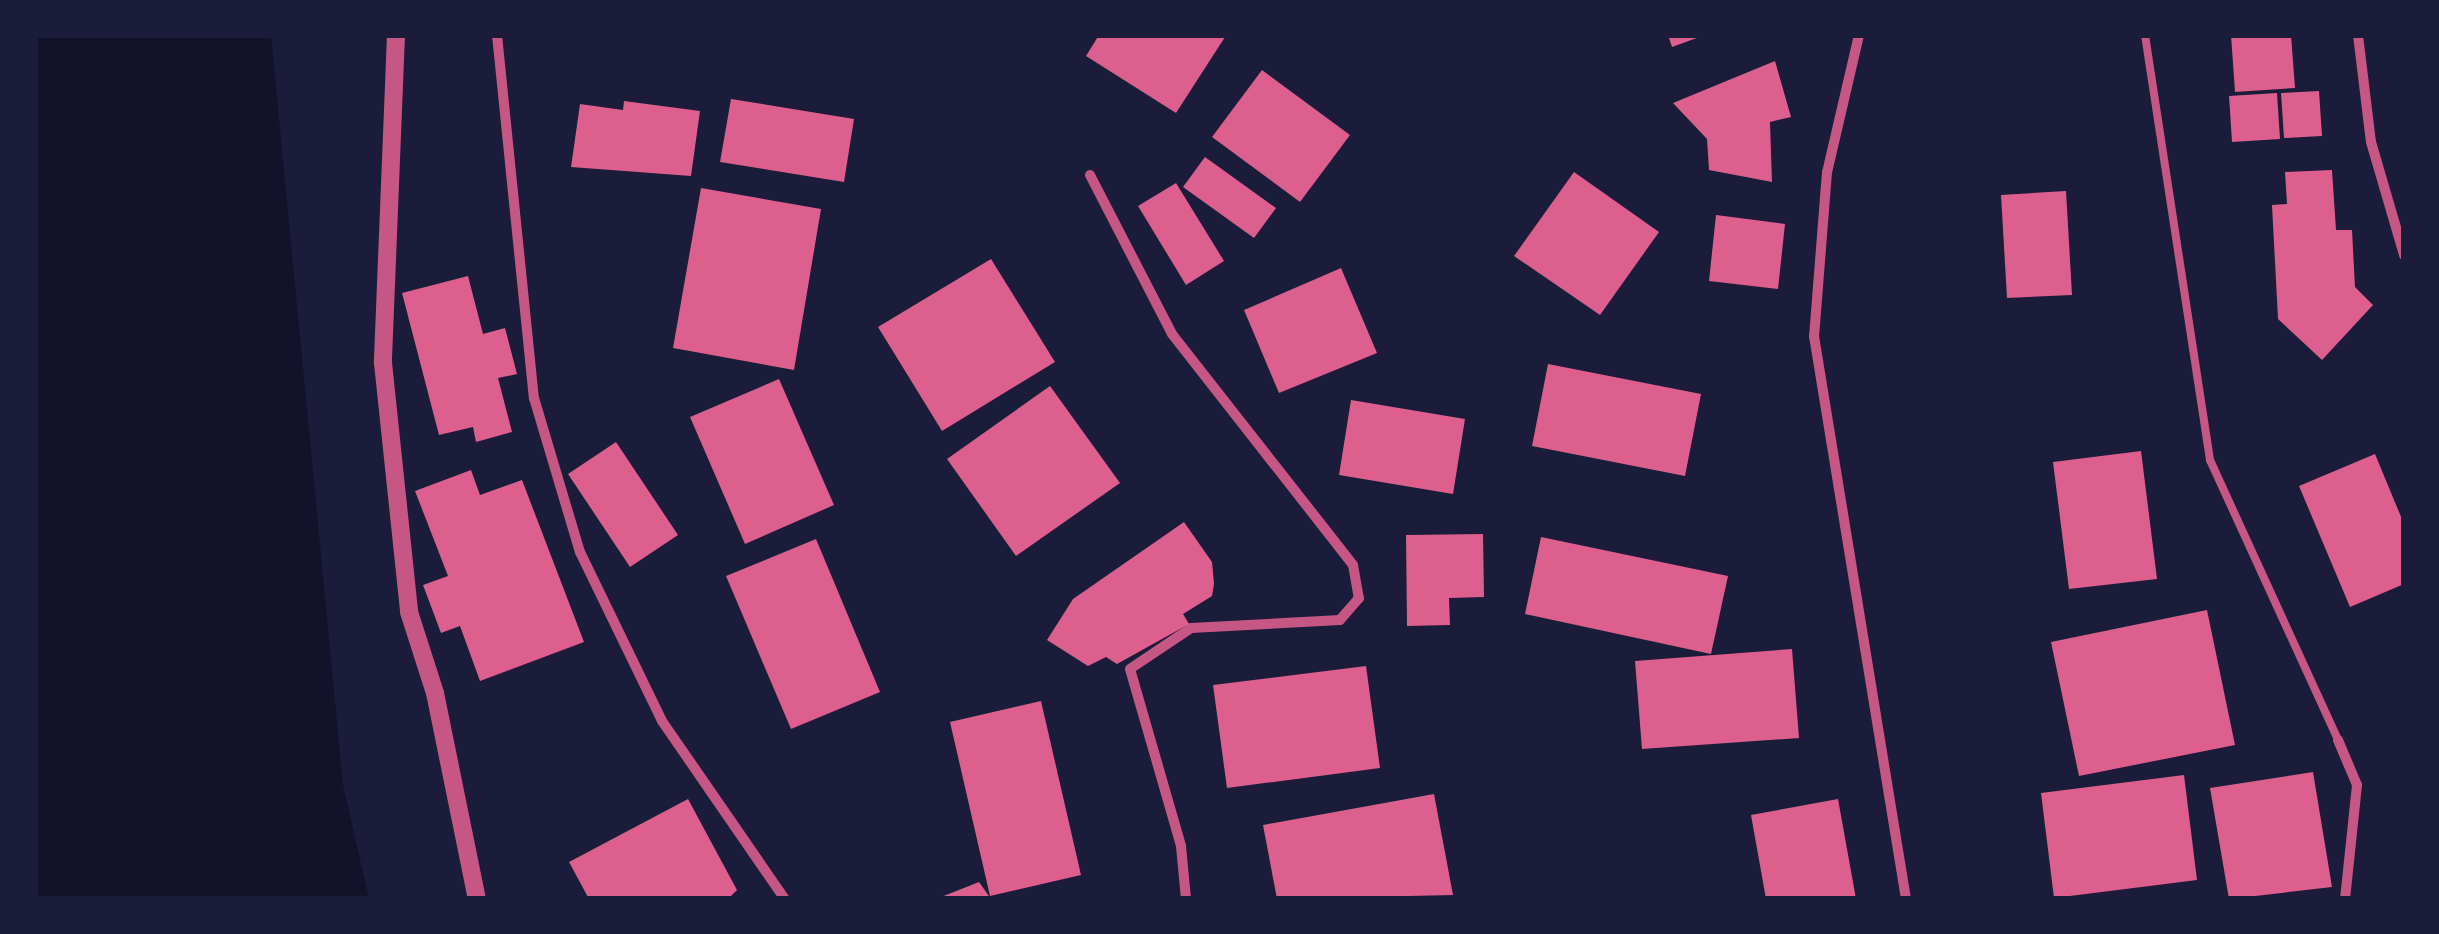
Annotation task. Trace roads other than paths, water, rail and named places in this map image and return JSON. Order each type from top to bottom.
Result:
[{"type":"street","points":[[396,35],[384,363],[410,612],[435,693],[477,899]]},
{"type":"street","points":[[497,35],[534,398],[580,552],[662,721],[786,899]]},
{"type":"street","points":[[1860,35],[1827,172],[1814,336],[1906,899]]},
{"type":"street","points":[[2358,35],[2371,142],[2404,255]]},
{"type":"street","points":[[1090,176],[1172,334],[1353,565],[1359,598],[1340,620],[1191,628],[1130,669],[1181,846],[1186,899]]},
{"type":"street","points":[[2338,740],[2357,785],[2344,899]]},
{"type":"lane","points":[[2145,35],[2210,460],[2338,740]]}]
